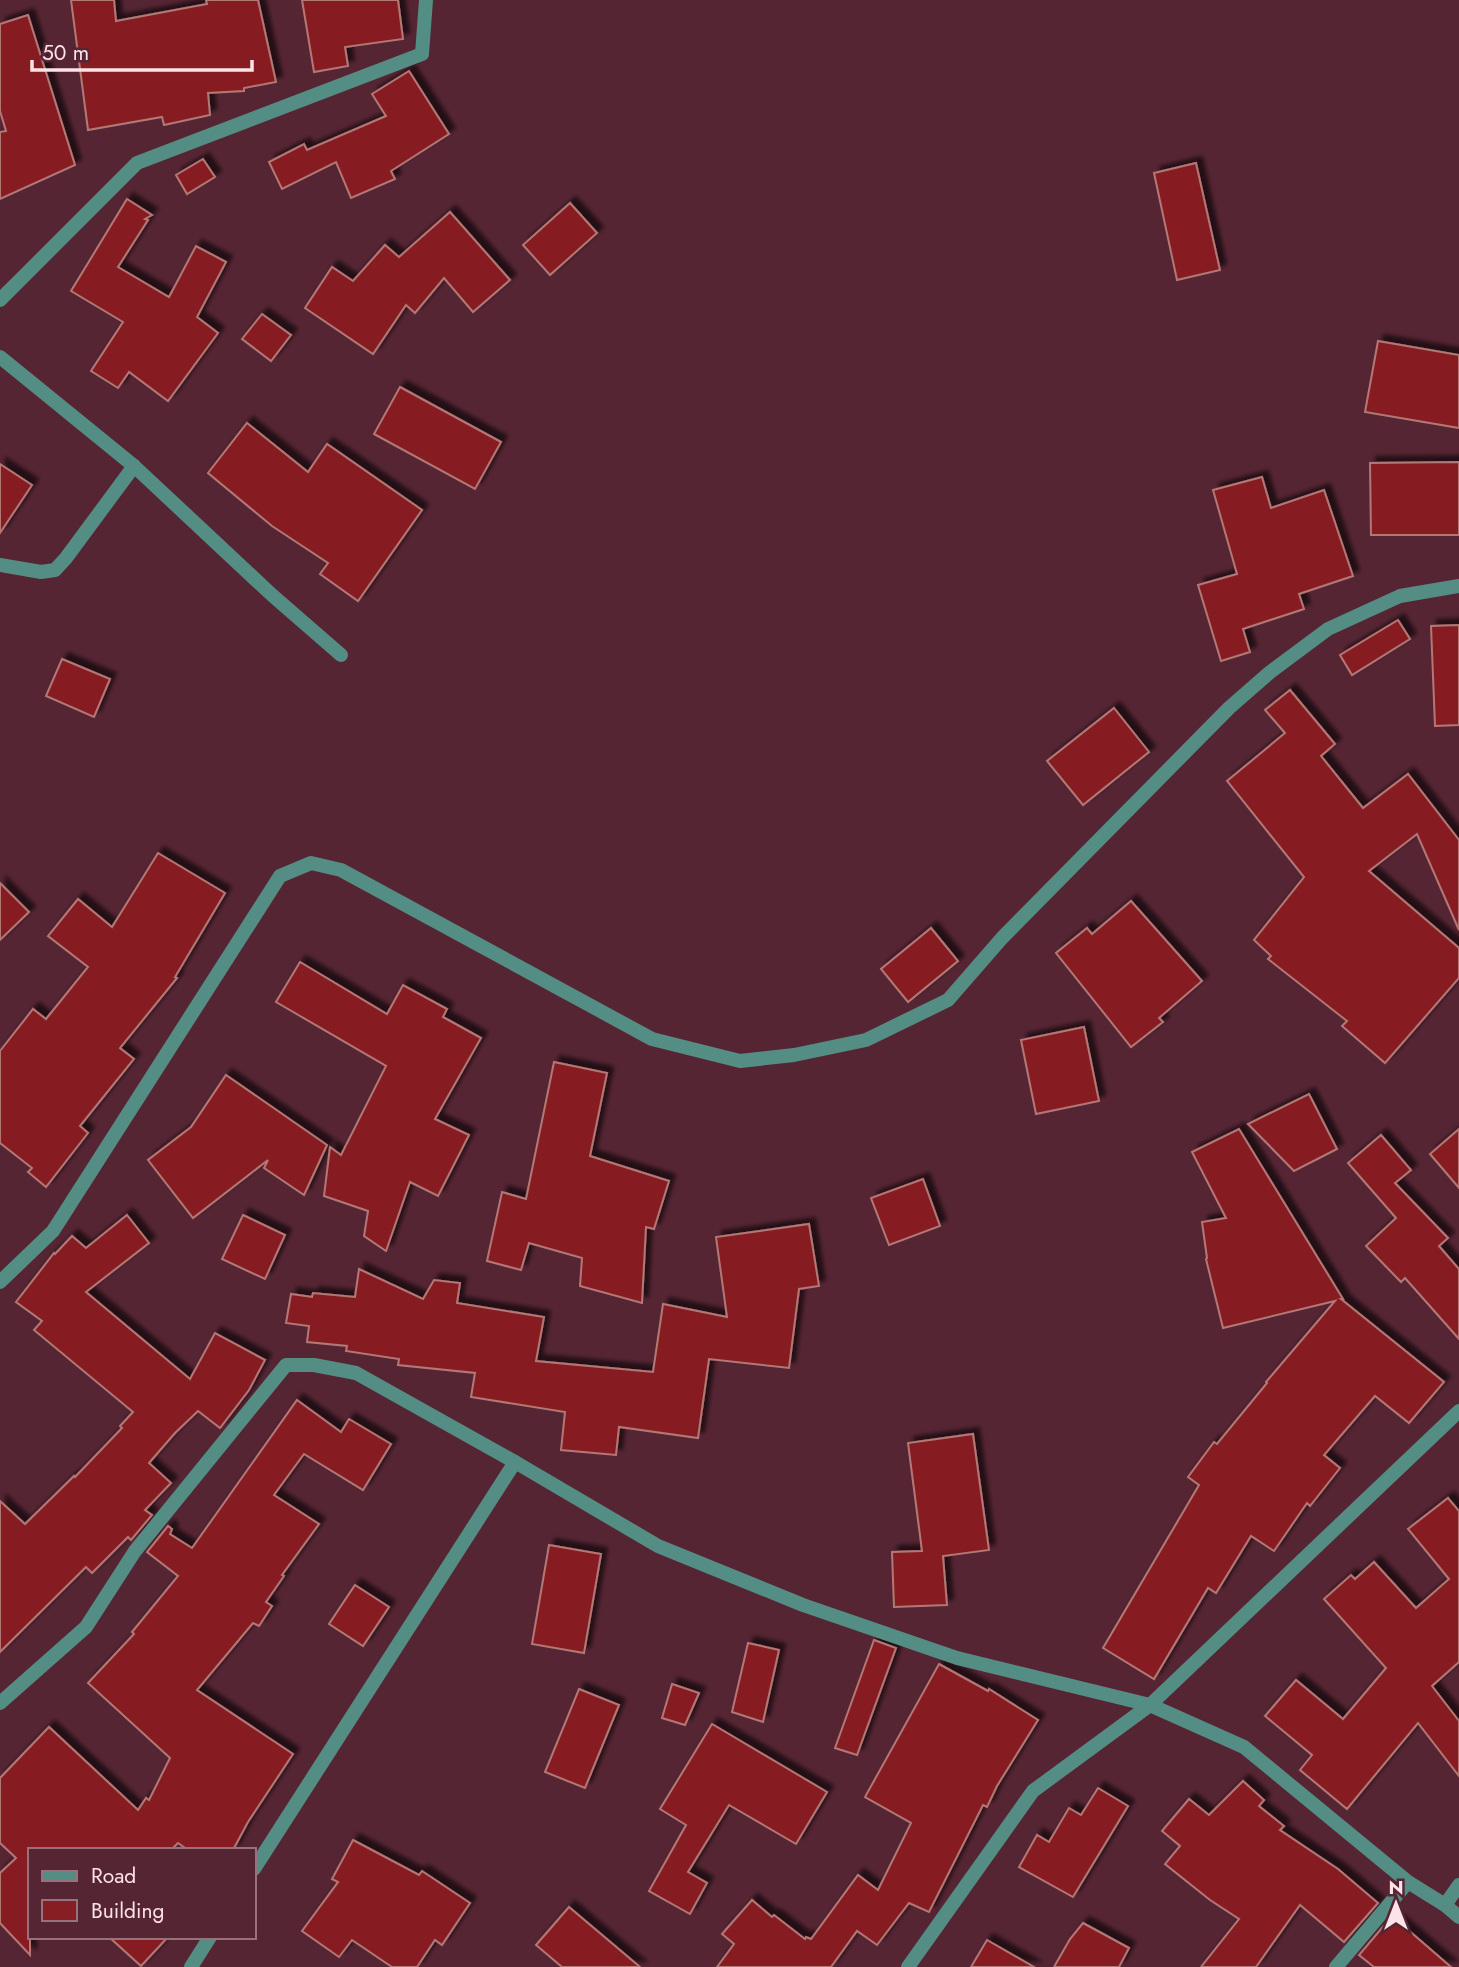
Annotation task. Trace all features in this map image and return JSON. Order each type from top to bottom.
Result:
[{"type":"street","points":[[0,300],[137,163],[422,54],[426,0]]},
{"type":"street","points":[[0,357],[134,466],[262,586],[341,655]]},
{"type":"street","points":[[0,565],[41,572],[55,570],[134,466]]},
{"type":"street","points":[[0,1282],[53,1230],[280,876],[311,863],[341,870],[652,1039],[740,1061],[794,1055],[866,1040],[948,1000],[1002,938],[1229,708],[1269,673],[1328,629],[1364,612],[1400,596],[1459,586]]},
{"type":"street","points":[[0,1703],[86,1627],[135,1551],[286,1365],[314,1365],[356,1373],[658,1546],[803,1605],[957,1658],[1150,1705],[1244,1747],[1408,1882],[1459,1917]]},
{"type":"street","points":[[908,1967],[1033,1791],[1150,1705],[1459,1411]]},
{"type":"street","points":[[256,1867],[514,1462]]},
{"type":"street","points":[[1336,1967],[1408,1882]]},
{"type":"street","points":[[1445,1905],[1459,1885]]},
{"type":"street","points":[[191,1967],[209,1939]]},
{"type":"building","points":[[71,0],[114,0],[116,21],[207,4],[206,0],[258,0],[276,82],[244,88],[244,91],[208,93],[210,115],[164,125],[162,117],[88,130]]},
{"type":"building","points":[[302,0],[398,0],[403,39],[345,47],[348,66],[314,72]]},
{"type":"building","points":[[28,15],[75,165],[0,199],[0,132],[6,131],[0,111],[0,24]]},
{"type":"building","points":[[409,71],[449,134],[391,171],[395,179],[351,198],[336,162],[282,189],[269,162],[304,144],[307,150],[386,116],[372,94]]},
{"type":"building","points":[[203,159],[215,177],[187,194],[176,175]]},
{"type":"building","points":[[1196,163],[1220,270],[1177,280],[1154,173]]},
{"type":"building","points":[[127,199],[152,215],[145,219],[148,220],[118,267],[169,297],[196,246],[226,262],[197,317],[218,333],[168,401],[129,372],[118,388],[91,371],[123,322],[71,291]]},
{"type":"building","points":[[570,203],[597,233],[550,275],[523,245]]},
{"type":"building","points":[[450,212],[510,280],[473,312],[444,278],[415,313],[406,305],[373,354],[305,308],[332,267],[353,281],[385,245],[399,257]]},
{"type":"building","points":[[262,314],[291,335],[271,361],[242,339]]},
{"type":"building","points":[[1378,341],[1459,355],[1459,428],[1365,412]]},
{"type":"building","points":[[400,387],[501,442],[475,489],[374,434]]},
{"type":"building","points":[[247,423],[308,472],[327,444],[422,510],[358,601],[320,574],[328,563],[272,526],[208,473]]},
{"type":"building","points":[[1459,462],[1459,535],[1371,535],[1370,463]]},
{"type":"building","points":[[0,464],[32,485],[0,533]]},
{"type":"building","points":[[1262,477],[1271,508],[1324,490],[1353,576],[1299,594],[1304,609],[1243,629],[1250,652],[1221,661],[1198,585],[1237,574],[1213,490]]},
{"type":"building","points":[[1398,620],[1410,639],[1352,675],[1340,655]]},
{"type":"building","points":[[1459,625],[1459,725],[1435,726],[1431,626]]},
{"type":"building","points":[[62,659],[110,679],[94,717],[46,696]]},
{"type":"building","points":[[1290,690],[1335,744],[1321,756],[1363,808],[1408,774],[1459,840],[1459,930],[1417,834],[1369,871],[1459,948],[1459,978],[1385,1063],[1342,1026],[1347,1021],[1268,959],[1271,956],[1254,940],[1304,877],[1227,781],[1285,733],[1265,710]]},
{"type":"building","points":[[1114,708],[1149,752],[1083,805],[1047,761]]},
{"type":"building","points":[[158,853],[225,893],[175,977],[177,978],[120,1048],[134,1059],[80,1126],[88,1133],[46,1187],[28,1172],[32,1168],[0,1143],[0,1051],[33,1009],[46,1019],[88,967],[48,936],[78,899],[112,927]]},
{"type":"building","points":[[0,883],[29,912],[0,940]]},
{"type":"building","points":[[1131,901],[1202,981],[1159,1018],[1163,1022],[1131,1047],[1056,953],[1087,928],[1092,934]]},
{"type":"building","points":[[931,928],[958,961],[908,1002],[881,969]]},
{"type":"building","points":[[300,962],[387,1014],[403,985],[447,1009],[443,1017],[481,1038],[435,1119],[469,1135],[438,1196],[410,1182],[386,1251],[364,1236],[368,1211],[324,1196],[330,1147],[341,1155],[386,1066],[276,1002]]},
{"type":"building","points":[[1084,1027],[1099,1101],[1036,1114],[1021,1040]]},
{"type":"building","points":[[554,1062],[607,1073],[590,1156],[669,1181],[654,1229],[646,1227],[642,1303],[580,1286],[582,1258],[529,1243],[521,1270],[487,1261],[502,1192],[526,1199]]},
{"type":"building","points":[[226,1075],[327,1145],[304,1195],[264,1168],[268,1160],[193,1218],[148,1160],[191,1127]]},
{"type":"building","points":[[1309,1094],[1337,1149],[1294,1171],[1248,1124]]},
{"type":"building","points":[[1239,1129],[1341,1299],[1444,1382],[1409,1423],[1375,1396],[1324,1455],[1340,1468],[1310,1506],[1307,1503],[1274,1551],[1251,1536],[1216,1593],[1208,1588],[1154,1679],[1103,1648],[1199,1485],[1188,1477],[1214,1442],[1217,1444],[1335,1301],[1223,1328],[1206,1259],[1202,1222],[1226,1218],[1192,1152]]},
{"type":"building","points":[[1459,1129],[1459,1188],[1430,1154]]},
{"type":"building","points":[[1381,1135],[1411,1170],[1395,1183],[1448,1238],[1439,1246],[1459,1269],[1459,1339],[1405,1278],[1401,1282],[1366,1246],[1396,1218],[1348,1163]]},
{"type":"building","points":[[923,1179],[940,1226],[889,1245],[871,1198]]},
{"type":"building","points":[[127,1215],[149,1243],[86,1292],[190,1379],[215,1333],[265,1360],[249,1390],[220,1428],[198,1411],[149,1463],[171,1483],[145,1510],[152,1515],[131,1540],[128,1537],[92,1573],[86,1567],[0,1652],[0,1501],[25,1524],[75,1477],[122,1428],[120,1426],[133,1412],[34,1330],[42,1321],[16,1302],[54,1253],[72,1236],[86,1248]]},
{"type":"building","points":[[243,1215],[285,1235],[265,1279],[222,1259]]},
{"type":"building","points":[[809,1224],[819,1286],[799,1289],[789,1368],[709,1359],[698,1438],[619,1427],[616,1455],[561,1450],[565,1412],[471,1397],[475,1373],[398,1365],[399,1359],[346,1351],[347,1346],[307,1342],[309,1326],[286,1323],[291,1294],[355,1297],[359,1269],[423,1299],[434,1280],[460,1283],[457,1303],[544,1317],[536,1361],[653,1372],[663,1304],[727,1317],[716,1237]]},
{"type":"building","points":[[297,1400],[341,1432],[349,1419],[391,1444],[363,1490],[304,1454],[274,1495],[319,1524],[266,1602],[272,1606],[259,1626],[253,1623],[197,1690],[293,1754],[234,1848],[185,1848],[178,1843],[173,1848],[28,1848],[30,1955],[0,1923],[0,1873],[16,1858],[0,1843],[0,1778],[49,1727],[138,1810],[146,1798],[149,1800],[170,1758],[88,1683],[134,1634],[132,1632],[178,1576],[147,1552],[168,1526],[172,1529],[170,1534],[192,1548]]},
{"type":"building","points":[[973,1434],[989,1550],[943,1556],[947,1605],[894,1607],[892,1552],[922,1551],[908,1443]]},
{"type":"building","points":[[1448,1498],[1459,1511],[1459,1662],[1432,1686],[1459,1721],[1459,1776],[1418,1723],[1347,1809],[1300,1770],[1312,1755],[1265,1716],[1296,1680],[1343,1719],[1386,1668],[1324,1599],[1351,1575],[1355,1579],[1374,1562],[1416,1608],[1449,1579],[1408,1529]]},
{"type":"building","points":[[549,1545],[601,1554],[584,1653],[532,1644]]},
{"type":"building","points":[[355,1585],[389,1607],[363,1646],[329,1624]]},
{"type":"building","points":[[874,1640],[896,1648],[857,1755],[835,1748]]},
{"type":"building","points":[[748,1643],[779,1650],[763,1722],[732,1712]]},
{"type":"building","points":[[939,1664],[988,1691],[989,1689],[1038,1720],[987,1807],[983,1805],[929,1912],[909,1903],[877,1945],[857,1931],[831,1967],[717,1967],[734,1944],[722,1934],[752,1900],[805,1939],[811,1939],[858,1875],[878,1890],[911,1823],[865,1797]]},
{"type":"building","points":[[672,1684],[699,1693],[685,1725],[662,1718]]},
{"type":"building","points":[[579,1689],[619,1705],[585,1788],[545,1772]]},
{"type":"building","points":[[712,1724],[827,1792],[796,1844],[729,1805],[688,1872],[707,1883],[690,1914],[649,1891],[686,1825],[660,1809]]},
{"type":"building","points":[[1243,1781],[1264,1800],[1259,1806],[1284,1826],[1280,1830],[1338,1869],[1378,1903],[1344,1942],[1300,1905],[1256,1967],[1201,1967],[1239,1919],[1165,1864],[1180,1846],[1162,1831],[1189,1799],[1209,1815]]},
{"type":"building","points":[[1098,1788],[1128,1806],[1073,1897],[1019,1867],[1037,1835],[1049,1842],[1069,1808],[1081,1815]]},
{"type":"building","points":[[353,1840],[419,1875],[422,1871],[470,1903],[442,1945],[435,1940],[417,1967],[392,1967],[352,1940],[339,1957],[302,1931],[338,1882],[332,1879]]},
{"type":"building","points":[[569,1907],[640,1967],[562,1967],[536,1945]]},
{"type":"building","points":[[1392,1916],[1451,1967],[1374,1967],[1359,1955]]},
{"type":"building","points":[[1083,1923],[1129,1948],[1119,1967],[1054,1967]]},
{"type":"building","points":[[111,1939],[166,1939],[141,1966]]},
{"type":"building","points":[[987,1940],[1034,1967],[971,1967]]}]
